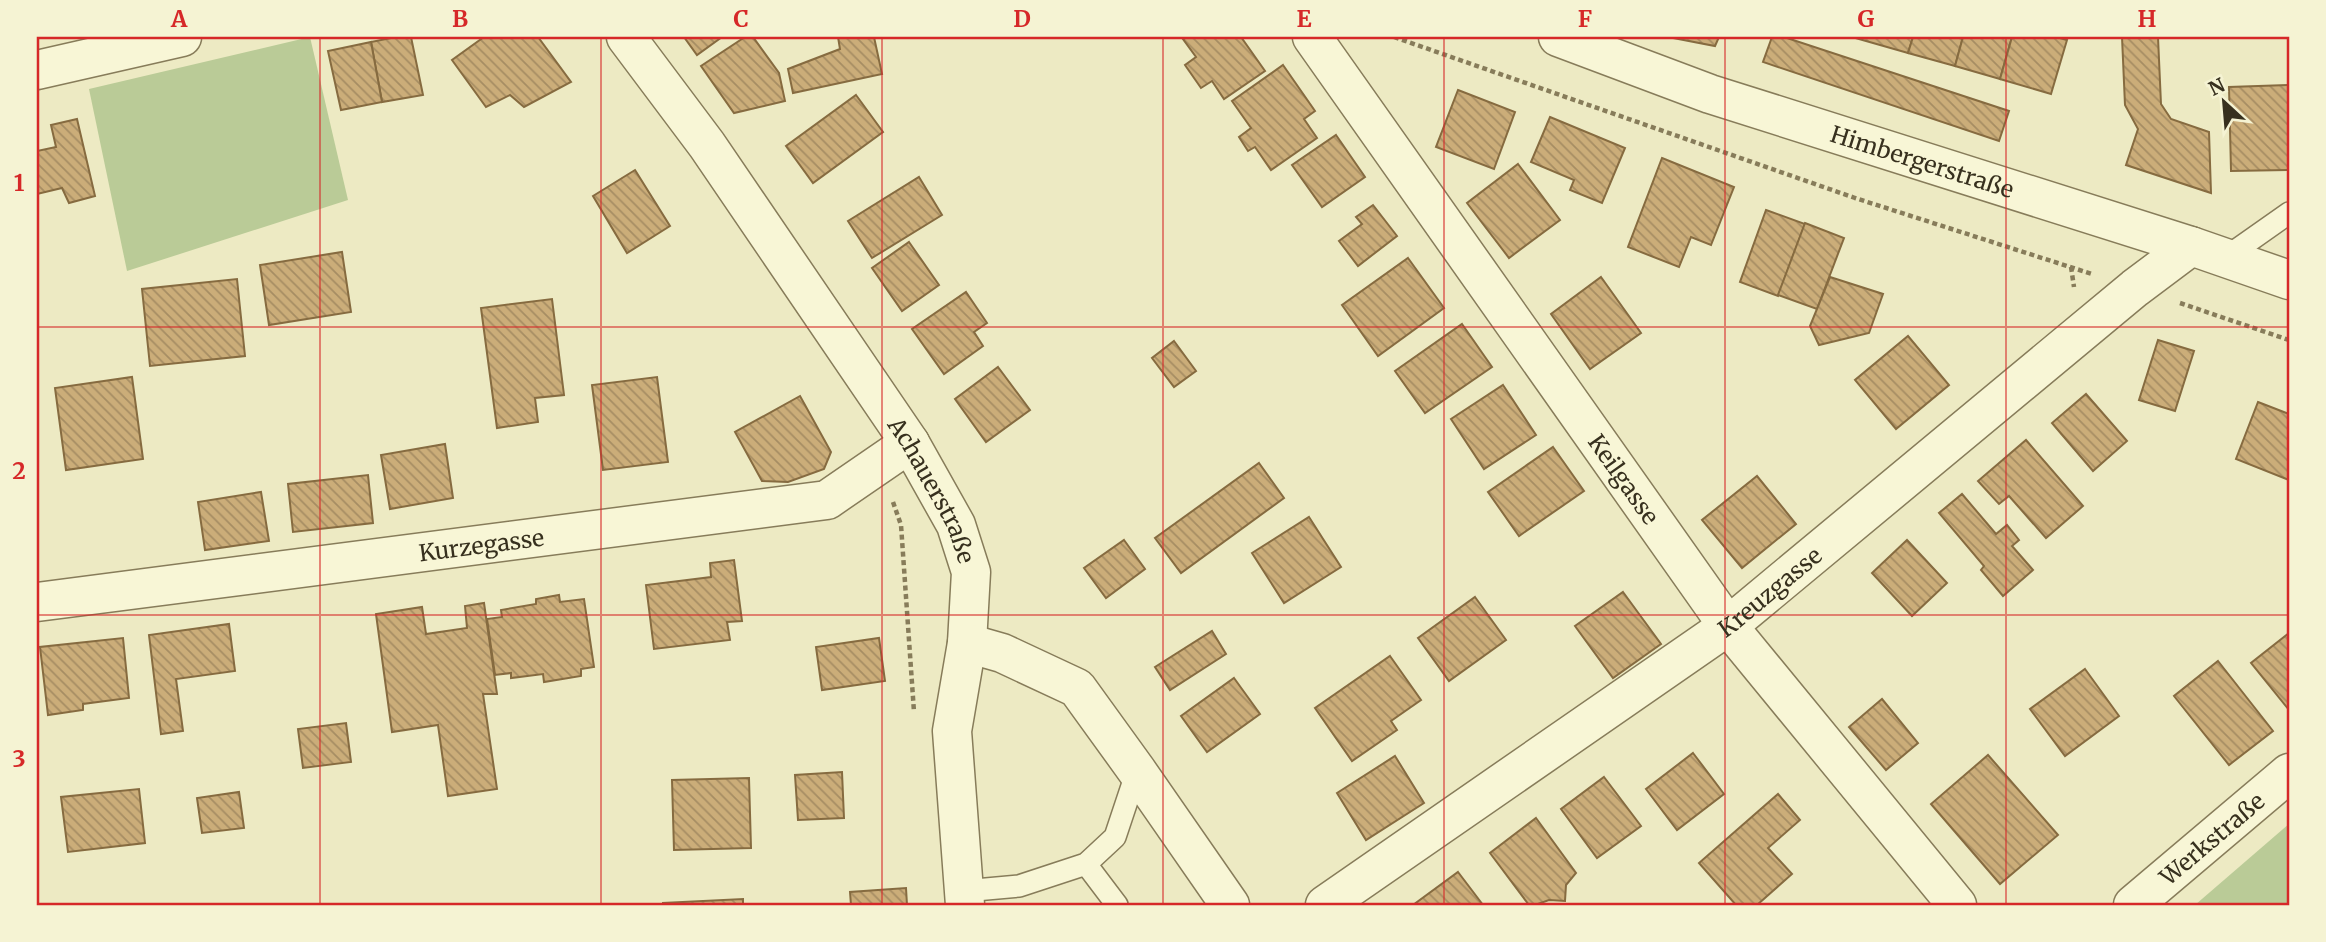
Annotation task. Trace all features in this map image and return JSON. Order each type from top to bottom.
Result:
[{"type":"street","points":[[37,70],[99,46],[182,37]]},
{"type":"street","name":"Achauerstraße","points":[[626,37],[707,145],[895,453],[956,525],[971,572],[967,643],[952,731],[965,898]]},
{"type":"street","name":"Keilgasse","points":[[1312,37],[1728,626],[1957,905]]},
{"type":"street","name":"Himbergerstraße","points":[[1558,37],[1710,94],[2289,280]]},
{"type":"street","name":"Kreuzgasse","points":[[1325,905],[1728,626],[2135,288],[2208,252]]},
{"type":"street","name":"Kurzegasse","points":[[37,602],[827,500],[895,453]]},
{"type":"street","points":[[967,643],[1002,653],[1077,688],[1230,905]]},
{"type":"street","name":"Werkstraße","points":[[2133,905],[2289,773]]},
{"type":"lane","points":[[2208,252],[2289,213]]},
{"type":"lane","points":[[965,898],[1020,896],[1086,864],[1115,837],[1137,771]]},
{"type":"lane","points":[[1086,864],[1117,905]]},
{"type":"path","points":[[1394,37],[1855,198],[2289,340]]},
{"type":"path","points":[[895,453],[914,714]]},
{"type":"green space","points":[[310,37],[348,200],[127,271],[89,89]]},
{"type":"green space","points":[[2289,824],[2289,905],[2195,905]]},
{"type":"building","points":[[411,37],[423,95],[382,102],[371,42]]},
{"type":"building","points":[[484,37],[538,37],[571,82],[524,107],[510,95],[486,107],[452,60]]},
{"type":"building","points":[[684,37],[722,37],[697,55]]},
{"type":"building","points":[[745,37],[753,37],[779,73],[785,101],[734,113],[701,66]]},
{"type":"building","points":[[838,37],[874,37],[882,74],[793,93],[788,69],[840,49]]},
{"type":"building","points":[[1241,37],[1265,71],[1224,99],[1212,81],[1201,88],[1185,65],[1196,57],[1183,39]]},
{"type":"building","points":[[1668,37],[1719,37],[1715,46]]},
{"type":"building","points":[[1772,37],[1784,37],[2009,111],[1999,141],[1763,62]]},
{"type":"building","points":[[1852,37],[1913,37],[1908,53]]},
{"type":"building","points":[[1913,37],[1963,37],[1955,66],[1908,53]]},
{"type":"building","points":[[1963,37],[2012,37],[2000,79],[1955,66]]},
{"type":"building","points":[[2012,37],[2056,37],[2067,40],[2051,94],[2000,79]]},
{"type":"building","points":[[2122,37],[2158,37],[2161,104],[2171,119],[2209,132],[2211,193],[2126,165],[2138,129],[2125,105]]},
{"type":"building","points":[[371,42],[382,102],[341,110],[328,51]]},
{"type":"building","points":[[1283,65],[1315,111],[1304,119],[1317,138],[1271,170],[1255,147],[1248,151],[1239,137],[1251,128],[1232,101]]},
{"type":"building","points":[[2289,85],[2289,170],[2231,171],[2229,87]]},
{"type":"building","points":[[1458,90],[1515,112],[1494,169],[1436,147]]},
{"type":"building","points":[[856,95],[883,132],[813,183],[786,146]]},
{"type":"building","points":[[1550,117],[1625,148],[1602,203],[1570,190],[1574,180],[1531,162]]},
{"type":"building","points":[[77,119],[95,196],[69,203],[62,188],[37,194],[37,151],[56,147],[51,125]]},
{"type":"building","points":[[1336,135],[1365,177],[1322,207],[1292,165]]},
{"type":"building","points":[[1662,158],[1734,187],[1711,245],[1691,237],[1679,267],[1628,247]]},
{"type":"building","points":[[1518,164],[1560,220],[1509,258],[1467,203]]},
{"type":"building","points":[[635,170],[670,226],[627,253],[593,196]]},
{"type":"building","points":[[919,177],[942,215],[872,258],[848,221]]},
{"type":"building","points":[[1373,205],[1397,236],[1358,266],[1339,241],[1362,224],[1356,217]]},
{"type":"building","points":[[1766,210],[1805,224],[1778,296],[1740,282]]},
{"type":"building","points":[[1805,223],[1844,238],[1817,309],[1778,295]]},
{"type":"building","points":[[909,242],[939,285],[902,311],[872,268]]},
{"type":"building","points":[[342,252],[351,312],[269,325],[260,265]]},
{"type":"building","points":[[1408,258],[1444,308],[1378,356],[1342,305]]},
{"type":"building","points":[[1601,277],[1641,333],[1590,369],[1551,314]]},
{"type":"building","points":[[1830,277],[1883,294],[1869,333],[1819,345],[1810,326]]},
{"type":"building","points":[[237,279],[245,356],[150,366],[142,289]]},
{"type":"building","points":[[966,292],[987,323],[974,332],[983,346],[944,374],[912,329]]},
{"type":"building","points":[[552,299],[564,395],[535,398],[538,422],[497,428],[481,308]]},
{"type":"building","points":[[1462,324],[1492,367],[1425,413],[1395,371]]},
{"type":"building","points":[[1908,336],[1949,385],[1896,429],[1855,380]]},
{"type":"building","points":[[2158,340],[2194,351],[2175,411],[2139,400]]},
{"type":"building","points":[[1174,341],[1196,371],[1174,387],[1152,358]]},
{"type":"building","points":[[998,367],[1030,410],[986,442],[955,399]]},
{"type":"building","points":[[132,377],[143,459],[66,470],[55,388]]},
{"type":"building","points":[[657,377],[668,462],[603,470],[592,385]]},
{"type":"building","points":[[1503,385],[1536,435],[1484,469],[1451,419]]},
{"type":"building","points":[[2086,394],[2127,441],[2093,471],[2052,423]]},
{"type":"building","points":[[800,396],[831,452],[824,469],[788,482],[762,481],[735,432]]},
{"type":"building","points":[[2258,402],[2289,414],[2289,480],[2236,459]]},
{"type":"building","points":[[2026,440],[2083,506],[2046,538],[2009,496],[1999,504],[1978,481]]},
{"type":"building","points":[[445,444],[453,498],[390,509],[381,455]]},
{"type":"building","points":[[1553,447],[1584,491],[1519,536],[1488,492]]},
{"type":"building","points":[[1259,463],[1284,498],[1181,573],[1155,538]]},
{"type":"building","points":[[368,475],[373,523],[293,532],[288,484]]},
{"type":"building","points":[[1757,476],[1796,524],[1742,568],[1702,520]]},
{"type":"building","points":[[261,492],[269,541],[205,550],[198,502]]},
{"type":"building","points":[[1962,494],[1996,534],[2007,525],[2019,540],[2012,546],[2033,570],[2003,596],[1981,570],[1984,566],[1939,513]]},
{"type":"building","points":[[1309,517],[1341,567],[1284,603],[1252,553]]},
{"type":"building","points":[[1124,540],[1145,569],[1106,598],[1084,568]]},
{"type":"building","points":[[1907,540],[1947,583],[1912,616],[1872,573]]},
{"type":"building","points":[[734,560],[742,621],[727,622],[730,640],[654,649],[646,585],[711,577],[710,563]]},
{"type":"building","points":[[1623,592],[1661,644],[1613,678],[1575,626]]},
{"type":"building","points":[[559,595],[560,602],[584,599],[594,667],[581,669],[581,676],[544,682],[543,674],[511,678],[511,673],[495,675],[487,619],[502,617],[501,610],[536,604],[536,599]]},
{"type":"building","points":[[1475,597],[1506,640],[1449,681],[1418,638]]},
{"type":"building","points":[[484,603],[497,694],[483,694],[497,789],[448,796],[438,725],[392,732],[376,614],[422,607],[426,634],[467,628],[465,606]]},
{"type":"building","points":[[229,624],[235,671],[176,679],[183,731],[161,734],[149,635]]},
{"type":"building","points":[[1212,631],[1226,654],[1170,690],[1155,667]]},
{"type":"building","points":[[2289,633],[2289,710],[2251,663]]},
{"type":"building","points":[[123,638],[129,698],[83,704],[83,710],[48,715],[40,647]]},
{"type":"building","points":[[879,638],[885,681],[822,690],[816,647]]},
{"type":"building","points":[[1390,656],[1421,700],[1391,721],[1397,730],[1352,761],[1315,708]]},
{"type":"building","points":[[2218,661],[2273,731],[2229,765],[2174,696]]},
{"type":"building","points":[[2085,669],[2119,716],[2065,756],[2030,709]]},
{"type":"building","points":[[1234,678],[1260,714],[1207,752],[1181,716]]},
{"type":"building","points":[[1882,699],[1918,743],[1886,770],[1849,727]]},
{"type":"building","points":[[346,723],[351,762],[303,768],[298,729]]},
{"type":"building","points":[[1693,753],[1724,794],[1677,830],[1646,789]]},
{"type":"building","points":[[1988,755],[2058,835],[2000,884],[1931,804]]},
{"type":"building","points":[[1395,756],[1424,803],[1366,840],[1337,793]]},
{"type":"building","points":[[842,772],[844,818],[798,820],[795,775]]},
{"type":"building","points":[[1604,777],[1641,826],[1597,858],[1561,809]]},
{"type":"building","points":[[749,778],[751,848],[674,850],[672,780]]},
{"type":"building","points":[[139,789],[145,843],[68,852],[61,797]]},
{"type":"building","points":[[239,792],[244,828],[202,833],[197,798]]},
{"type":"building","points":[[1778,794],[1800,820],[1768,848],[1792,874],[1757,905],[1736,905],[1699,863]]},
{"type":"building","points":[[1536,818],[1576,873],[1566,885],[1565,901],[1549,900],[1529,905],[1490,853]]},
{"type":"building","points":[[1458,872],[1483,905],[1413,905]]},
{"type":"building","points":[[906,888],[907,905],[851,905],[850,892]]},
{"type":"building","points":[[743,899],[743,905],[663,905],[663,903]]}]
